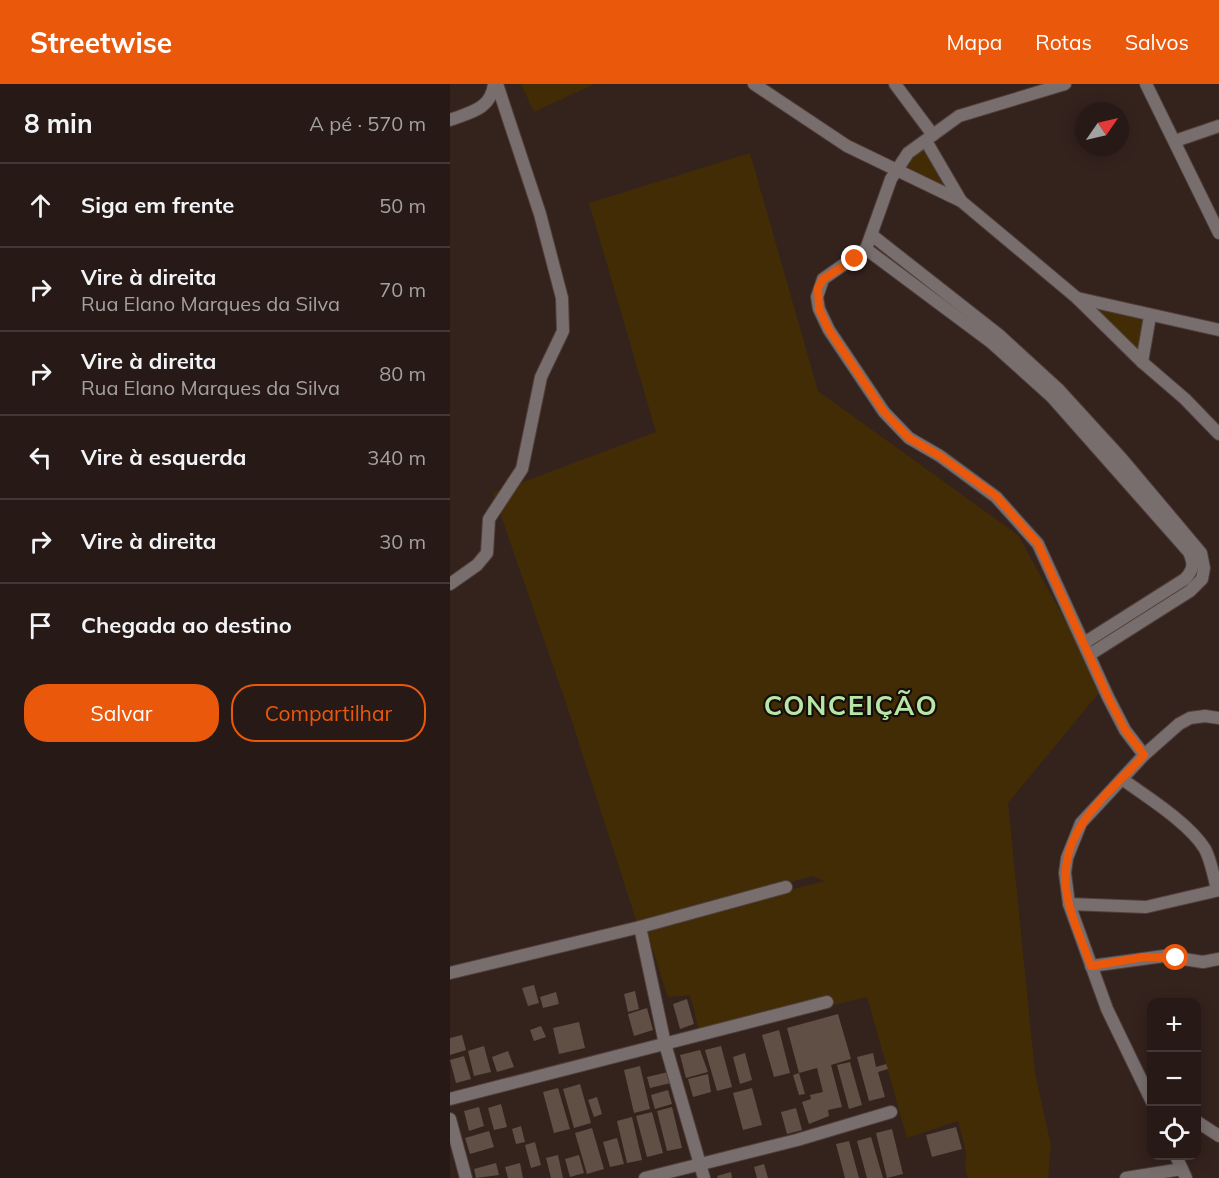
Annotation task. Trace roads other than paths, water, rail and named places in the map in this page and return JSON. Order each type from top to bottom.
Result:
[{"type":"street","points":[[450,120],[487,104],[492,98],[496,84]]},
{"type":"street","points":[[450,584],[477,565],[487,553],[489,519],[522,469],[541,377],[563,331],[562,298],[540,214],[496,84]]},
{"type":"street","points":[[754,84],[893,175],[961,201],[1077,298],[1219,434]]},
{"type":"street","points":[[896,84],[929,138],[961,201]]},
{"type":"street","points":[[1065,84],[959,116],[908,153],[893,175],[873,236],[866,249],[823,279],[818,288],[819,309],[829,330],[884,412],[909,438],[940,456],[996,496],[1038,544],[1125,730],[1144,755]]},
{"type":"street","points":[[1161,84],[1147,87],[1219,233]]},
{"type":"street","points":[[1175,141],[1219,126]]},
{"type":"street","points":[[873,236],[983,321],[1059,390],[1144,483],[1201,553],[1204,568],[1202,579],[1190,591],[1087,649]]},
{"type":"street","points":[[866,249],[992,343],[1052,397],[1189,552],[1194,563],[1192,571],[1185,579],[1087,649]]},
{"type":"street","points":[[1077,298],[1219,330]]},
{"type":"street","points":[[1142,362],[1150,316]]},
{"type":"street","points":[[1147,1087],[1107,1008],[1069,904],[1065,873],[1077,830],[1096,804],[1144,755],[1179,724],[1190,718],[1205,716],[1219,718]]},
{"type":"street","points":[[1069,904],[1146,907],[1218,890],[1206,851],[1200,843],[1172,817],[1122,779]]},
{"type":"street","points":[[450,974],[640,927],[786,887]]},
{"type":"street","points":[[640,927],[665,1044],[704,1178]]},
{"type":"street","points":[[1091,966],[1164,956],[1203,962],[1219,959]]},
{"type":"street","points":[[450,1099],[827,1002]]},
{"type":"street","points":[[645,1178],[891,1112]]},
{"type":"street","points":[[450,1119],[466,1178]]},
{"type":"street","points":[[1201,1124],[1219,1136]]},
{"type":"street","points":[[1126,1178],[1184,1173]]},
{"type":"district","name":"CONCEIÇÃO","points":[[851,706]]}]
